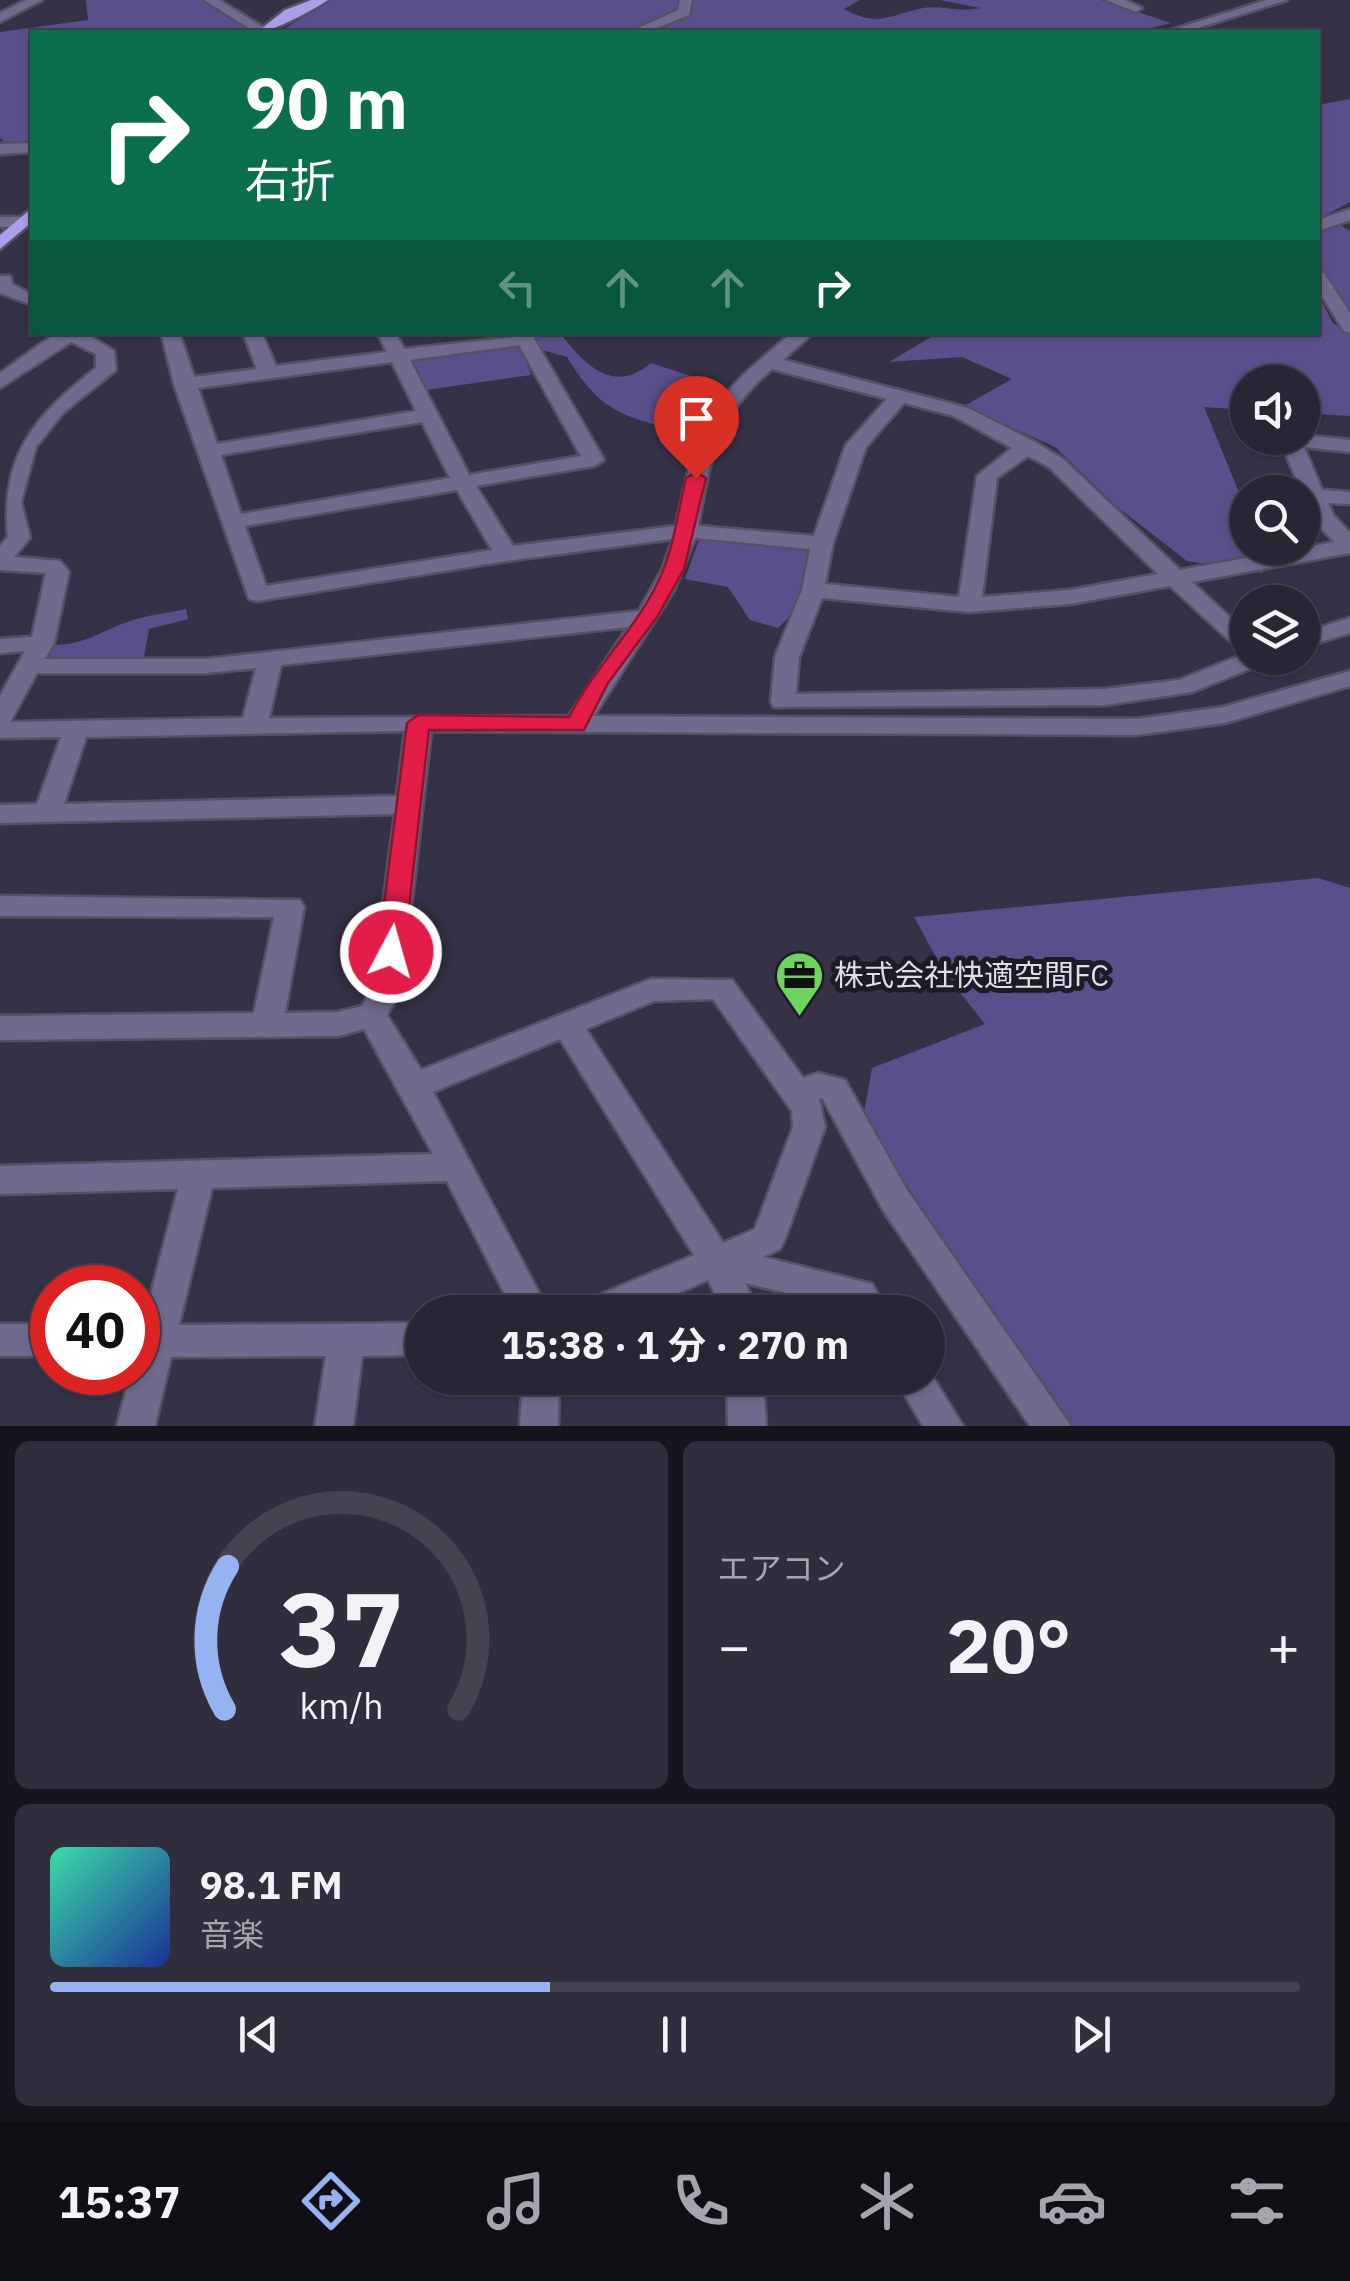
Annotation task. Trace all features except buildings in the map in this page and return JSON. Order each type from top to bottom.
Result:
[{"type":"main road","points":[[267,30],[290,13],[322,0]]},
{"type":"main road","points":[[0,244],[28,218]]},
{"type":"street","points":[[0,18],[36,0]]},
{"type":"street","points":[[210,0],[261,30]]},
{"type":"street","points":[[642,30],[684,12],[686,0]]},
{"type":"street","points":[[1112,0],[1136,8]]},
{"type":"street","points":[[1179,30],[1280,0]]},
{"type":"street","points":[[4,152],[30,148]]},
{"type":"street","points":[[1320,225],[1350,214]]},
{"type":"street","points":[[0,222],[28,218]]},
{"type":"street","points":[[30,278],[2,280],[4,288],[30,299]]},
{"type":"street","points":[[1320,280],[1350,326]]},
{"type":"street","points":[[0,382],[70,335]]},
{"type":"street","points":[[0,561],[19,538],[10,502],[26,446],[56,408],[106,370],[105,351],[73,335]]},
{"type":"street","points":[[171,335],[184,384],[236,520],[257,594],[506,554],[685,531],[822,543]]},
{"type":"street","points":[[253,335],[268,372]]},
{"type":"street","points":[[388,335],[462,482],[506,554]]},
{"type":"street","points":[[576,725],[598,682],[647,617],[674,569],[712,425],[740,387],[800,335]]},
{"type":"street","points":[[184,384],[525,339],[594,460],[236,520]]},
{"type":"street","points":[[769,362],[962,412],[1028,446],[1056,463],[1230,631]]},
{"type":"street","points":[[902,394],[856,445],[822,543],[813,590],[787,657],[783,702],[1104,698],[1183,686],[1230,668]]},
{"type":"street","points":[[210,451],[428,415]]},
{"type":"street","points":[[1320,443],[1350,446]]},
{"type":"street","points":[[969,606],[986,476],[1028,446]]},
{"type":"street","points":[[1320,497],[1350,498]]},
{"type":"street","points":[[1320,513],[1350,545]]},
{"type":"street","points":[[813,590],[969,606],[1070,596],[1350,545]]},
{"type":"street","points":[[0,561],[52,566],[58,572],[42,643],[0,718]]},
{"type":"street","points":[[28,666],[206,666],[647,617]]},
{"type":"street","points":[[1320,635],[1350,625]]},
{"type":"street","points":[[0,646],[42,643]]},
{"type":"street","points":[[254,726],[270,660]]},
{"type":"street","points":[[0,730],[418,723],[1137,727],[1225,715],[1350,678]]},
{"type":"street","points":[[0,1028],[338,1024],[372,1015],[387,988],[418,723]]},
{"type":"street","points":[[47,812],[76,730]]},
{"type":"street","points":[[0,814],[408,805]]},
{"type":"street","points":[[0,906],[290,907],[266,1026]]},
{"type":"street","points":[[414,1086],[651,990],[721,988],[808,1108],[809,1127],[768,1239],[637,1295]]},
{"type":"street","points":[[372,1015],[414,1086],[523,1295]]},
{"type":"street","points":[[567,1025],[716,1261],[733,1295]]},
{"type":"street","points":[[797,1093],[818,1085],[834,1088],[895,1200],[1052,1426]]},
{"type":"street","points":[[0,1180],[456,1167]]},
{"type":"street","points":[[160,1299],[198,1176]]},
{"type":"street","points":[[716,1261],[860,1295]]},
{"type":"street","points":[[160,1341],[405,1338]]},
{"type":"street","points":[[0,1340],[30,1340]]},
{"type":"street","points":[[334,1426],[346,1340]]},
{"type":"street","points":[[136,1426],[140,1395]]},
{"type":"street","points":[[539,1426],[541,1395]]},
{"type":"street","points":[[746,1395],[747,1426]]},
{"type":"street","points":[[924,1395],[944,1426]]},
{"type":"shaded area","points":[[86,0],[217,0],[256,30],[30,30],[30,145],[7,144],[0,138],[0,32],[88,20]]},
{"type":"shaded area","points":[[331,0],[860,0],[844,9],[875,19],[923,8],[980,8],[940,0],[1101,0],[1171,23],[1143,30],[282,30]]},
{"type":"shaded area","points":[[1350,99],[1350,202],[1320,218],[1320,105]]},
{"type":"shaded area","points":[[1339,224],[1350,231],[1350,316],[1320,271],[1320,234]]},
{"type":"shaded area","points":[[1320,299],[1333,323],[1350,334],[1350,416],[1320,414],[1320,365],[1230,365],[1230,409],[1204,407],[1232,475],[1230,565],[1262,565],[1263,573],[1187,561],[1116,506],[1055,447],[964,406],[1012,379],[962,357],[889,362],[935,335],[1320,335]]},
{"type":"shaded area","points":[[470,335],[562,335],[590,365],[612,376],[637,372],[651,363],[721,386],[685,434],[616,410],[592,391],[567,357],[507,340]]},
{"type":"shaded area","points":[[499,345],[521,349],[531,375],[426,390],[409,356]]},
{"type":"shaded area","points":[[700,537],[811,549],[793,613],[778,628],[750,620],[728,587],[685,579]]},
{"type":"shaded area","points":[[186,609],[188,619],[149,629],[143,662],[111,657],[47,661],[54,645],[85,640],[137,619]]},
{"type":"shaded area","points":[[1318,878],[1350,888],[1350,1426],[1070,1426],[944,1250],[863,1119],[872,1068],[985,1024],[946,975],[914,917]]},
{"type":"place","name":"株式会社快適空間FC","points":[[799,1018]]},
{"type":"route","points":[[391,952],[418,723],[576,725],[598,682],[647,617],[674,569],[696,478]]}]
